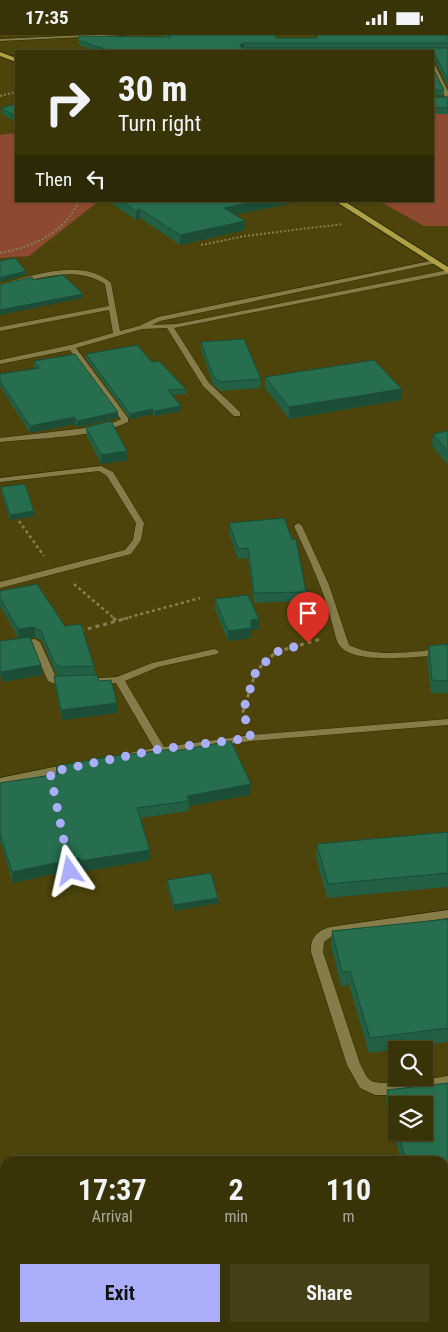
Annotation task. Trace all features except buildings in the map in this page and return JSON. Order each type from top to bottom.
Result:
[{"type":"main road","points":[[0,54],[15,60]]},
{"type":"main road","points":[[340,202],[448,271]]},
{"type":"street","points":[[0,40],[122,35]]},
{"type":"street","points":[[434,65],[448,98],[440,99]]},
{"type":"street","points":[[0,362],[72,347],[141,327],[158,319],[435,262]]},
{"type":"street","points":[[141,327],[170,327],[448,271]]},
{"type":"street","points":[[0,286],[64,273],[87,272],[102,278],[108,283],[117,334]]},
{"type":"street","points":[[0,329],[112,307]]},
{"type":"street","points":[[170,327],[206,384],[237,414]]},
{"type":"street","points":[[0,439],[104,428],[124,421],[72,347]]},
{"type":"street","points":[[0,480],[100,469],[110,474],[140,523],[137,540],[128,551],[0,585]]},
{"type":"street","points":[[298,526],[325,585],[340,634],[346,647],[358,652],[372,654],[448,651]]},
{"type":"street","points":[[0,647],[36,642],[49,674],[58,682],[119,680],[161,663],[214,652]]},
{"type":"street","points":[[119,680],[160,749]]},
{"type":"street","points":[[123,757],[160,749],[251,738],[448,722]]},
{"type":"street","points":[[0,782],[77,766]]},
{"type":"street","points":[[448,915],[330,932],[320,936],[316,942],[317,952],[354,1065],[365,1083],[375,1089],[390,1089],[448,1082]]},
{"type":"path","points":[[0,96],[15,92]]},
{"type":"path","points":[[0,253],[46,238],[75,215],[79,202]]},
{"type":"path","points":[[200,245],[245,236],[368,220]]},
{"type":"path","points":[[74,633],[200,598]]},
{"type":"path","points":[[251,738],[243,711],[256,671],[276,652],[340,634]]},
{"type":"shaded area","points":[[434,114],[448,114],[448,226],[424,226],[381,202],[434,202]]},
{"type":"shaded area","points":[[15,133],[15,202],[98,202],[29,256],[0,258],[0,135]]},
{"type":"route","points":[[70,871],[50,772],[160,749],[251,738],[243,711],[256,671],[276,652],[308,643]]}]
